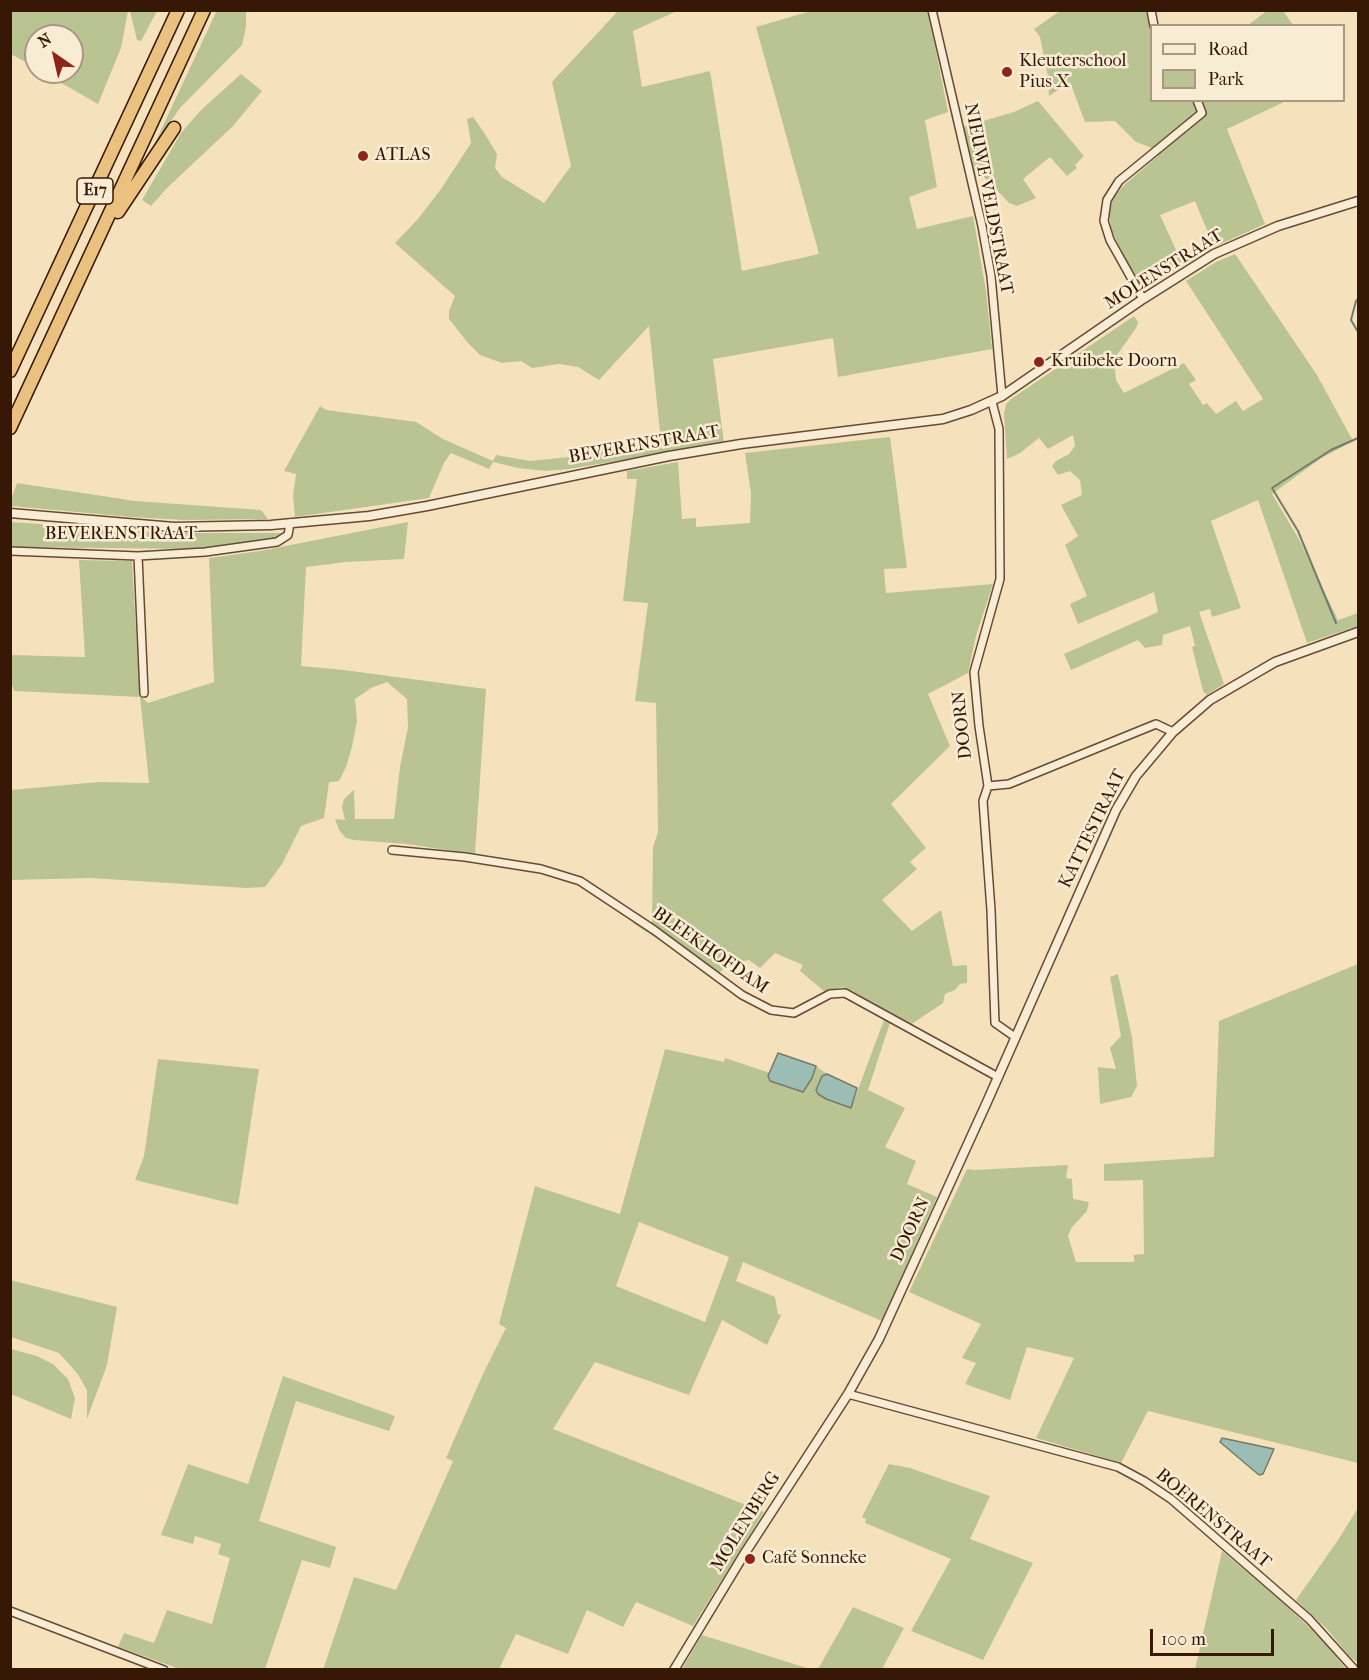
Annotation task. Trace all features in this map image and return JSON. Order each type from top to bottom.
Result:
[{"type":"highway","points":[[148,76],[169,10]]},
{"type":"highway","name":"E17","points":[[10,371],[178,10]]},
{"type":"highway","name":"E17","points":[[10,428],[204,10]]},
{"type":"highway","points":[[104,229],[123,205],[174,128]]},
{"type":"street","name":"NIEUWE VELDSTRAAT","points":[[932,10],[989,266],[1002,396]]},
{"type":"street","points":[[1143,299],[1110,240],[1104,221],[1107,200],[1119,182],[1202,113],[1198,102]]},
{"type":"street","name":"MOLENSTRAAT","points":[[1002,396],[1143,299],[1214,254],[1278,226],[1359,201]]},
{"type":"street","name":"BEVERENSTRAAT","points":[[10,513],[174,527],[290,524],[369,516],[689,452],[944,419],[992,402],[1002,396]]},
{"type":"street","name":"DOORN","points":[[992,402],[999,429],[1000,579],[974,672],[988,786],[983,801],[991,910],[995,1023],[1015,1037]]},
{"type":"street","name":"BEVERENSTRAAT","points":[[10,551],[138,556],[205,552],[277,542],[288,535],[290,524]]},
{"type":"street","points":[[138,556],[144,693]]},
{"type":"street","name":"KATTESTRAAT","points":[[998,1077],[1116,810],[1136,776],[1173,732],[1210,700],[1251,675],[1292,655],[1359,632]]},
{"type":"street","points":[[988,786],[1009,784],[1156,724],[1173,732]]},
{"type":"street","name":"BLEEKHOFDAM","points":[[392,850],[465,857],[541,869],[580,881],[654,930],[742,995],[771,1010],[794,1013],[830,994],[845,993],[998,1077]]},
{"type":"street","name":"DOORN","points":[[848,1394],[879,1339],[998,1077]]},
{"type":"street","name":"MOLENBERG","points":[[675,1670],[743,1556],[848,1394]]},
{"type":"street","name":"BOERENSTRAAT","points":[[848,1394],[1118,1467],[1144,1481],[1171,1499],[1309,1619],[1355,1670]]},
{"type":"street","points":[[10,1611],[165,1670]]},
{"type":"green space","points":[[11,10],[128,11],[121,48],[98,104],[63,84],[84,84],[84,24],[24,24],[24,61],[11,54]]},
{"type":"green space","points":[[217,10],[246,11],[246,27],[242,45],[180,108],[154,145]]},
{"type":"green space","points":[[1268,10],[1283,11],[1292,24],[1249,24]]},
{"type":"green space","points":[[130,11],[157,11],[141,41],[137,40]]},
{"type":"green space","points":[[618,11],[677,11],[633,31],[642,87],[710,71],[742,271],[819,254],[756,27],[811,11],[928,11],[948,112],[925,120],[937,187],[909,197],[917,229],[973,216],[986,291],[992,349],[838,377],[833,338],[713,359],[724,443],[545,471],[493,462],[489,469],[451,453],[444,463],[429,498],[295,517],[293,496],[296,474],[284,471],[320,406],[326,410],[416,422],[443,439],[493,461],[496,455],[530,461],[661,442],[649,326],[599,380],[578,367],[559,364],[532,368],[521,361],[502,363],[480,355],[468,343],[449,319],[449,311],[455,296],[395,243],[417,220],[441,189],[471,143],[467,119],[473,117],[497,154],[495,168],[502,177],[544,203],[571,166],[552,82]]},
{"type":"green space","points":[[1060,11],[1146,11],[1150,30],[1150,102],[1284,102],[1227,129],[1265,224],[1214,247],[1195,201],[1160,215],[1183,265],[1146,289],[1141,288],[1112,232],[1108,210],[1123,186],[1158,156],[1154,147],[1136,142],[1115,121],[1085,122],[1070,82],[1049,96],[1048,77],[1040,37],[1034,29]]},
{"type":"green space","points":[[241,74],[262,91],[233,126],[151,206],[142,200],[181,133],[200,111]]},
{"type":"green space","points":[[1038,101],[1084,156],[1075,165],[1077,168],[1067,176],[1050,157],[1023,179],[1036,198],[1017,206],[1009,203],[984,177],[976,178],[963,127],[1014,112]]},
{"type":"green space","points":[[1235,254],[1317,375],[1353,441],[1320,459],[1272,494],[1300,541],[1338,620],[1358,613],[1358,626],[1307,643],[1258,500],[1211,521],[1241,608],[1212,617],[1210,609],[1199,612],[1224,684],[1207,695],[1203,691],[1192,647],[1195,646],[1190,626],[1163,635],[1162,645],[1145,648],[1138,640],[1071,670],[1064,654],[1158,612],[1154,592],[1078,624],[1070,604],[1087,596],[1065,545],[1078,536],[1061,505],[1082,495],[1080,480],[1070,471],[1058,475],[1052,466],[1069,454],[1075,446],[1073,435],[1048,449],[1039,438],[1020,453],[1007,459],[1004,414],[1006,404],[1134,316],[1138,322],[1136,328],[1114,359],[1116,380],[1124,393],[1184,363],[1196,380],[1189,384],[1203,405],[1207,403],[1216,414],[1236,401],[1243,411],[1263,399],[1186,281],[1216,262]]},
{"type":"green space","points":[[890,437],[907,568],[884,569],[886,593],[993,584],[976,636],[968,673],[928,694],[950,746],[891,804],[926,848],[910,862],[917,869],[882,900],[912,931],[941,910],[953,966],[967,965],[967,983],[960,984],[955,990],[945,994],[943,1003],[910,1025],[851,990],[842,987],[825,992],[800,971],[803,965],[775,953],[760,968],[749,960],[729,964],[718,974],[687,958],[633,923],[639,914],[652,923],[653,847],[658,832],[656,703],[635,701],[648,603],[623,601],[637,479],[627,479],[627,471],[678,462],[682,519],[696,518],[696,527],[750,523],[751,493],[745,453]]},
{"type":"green space","points":[[17,483],[135,501],[261,510],[268,519],[184,520],[11,506]]},
{"type":"green space","points":[[10,522],[170,533],[283,533],[279,538],[233,546],[195,549],[11,547]]},
{"type":"green space","points":[[408,522],[404,559],[306,567],[301,666],[486,689],[475,854],[406,844],[354,840],[346,838],[339,830],[335,819],[345,820],[342,807],[344,799],[354,790],[355,819],[394,819],[400,767],[408,727],[407,699],[387,682],[371,688],[355,699],[357,721],[352,747],[339,781],[329,782],[324,818],[301,826],[282,864],[265,887],[246,888],[91,878],[11,880],[11,790],[99,782],[149,783],[140,697],[14,691],[11,681],[11,655],[85,657],[79,560],[132,561],[140,696],[148,703],[214,682],[209,558],[260,551]]},
{"type":"green space","points":[[1358,964],[1358,1463],[1148,1411],[1121,1463],[1036,1438],[1074,1358],[1027,1347],[1010,1400],[965,1384],[976,1363],[962,1358],[981,1324],[909,1292],[967,1169],[1068,1165],[1066,1178],[1072,1179],[1073,1199],[1089,1202],[1087,1211],[1072,1227],[1068,1236],[1076,1262],[1134,1262],[1134,1255],[1144,1254],[1143,1180],[1104,1181],[1104,1164],[1214,1157],[1219,1021]]},
{"type":"green space","points":[[1118,974],[1132,1037],[1137,1086],[1131,1097],[1100,1104],[1098,1067],[1116,1069],[1110,1048],[1121,1036],[1110,977]]},
{"type":"green space","points":[[884,1020],[890,1023],[868,1090],[905,1108],[885,1147],[916,1161],[907,1184],[937,1197],[882,1321],[743,1262],[736,1281],[775,1297],[778,1314],[781,1315],[767,1345],[722,1320],[689,1395],[595,1362],[553,1429],[764,1512],[693,1626],[636,1602],[623,1627],[587,1610],[568,1654],[516,1634],[499,1669],[323,1670],[354,1577],[396,1590],[453,1461],[446,1458],[506,1328],[499,1324],[535,1186],[620,1214],[665,1049],[724,1062],[725,1058],[770,1073],[768,1076],[812,1078],[816,1066],[827,1074],[822,1076],[851,1108]],"holes":[[[639,1222],[729,1257],[705,1322],[616,1286]]]},
{"type":"green space","points":[[158,1059],[259,1069],[238,1205],[135,1180],[144,1156]]},
{"type":"green space","points":[[10,1280],[117,1307],[107,1365],[87,1419],[87,1390],[77,1373],[59,1353],[11,1337]]},
{"type":"green space","points":[[11,1349],[37,1356],[53,1364],[68,1379],[75,1398],[71,1419],[11,1394]]},
{"type":"green space","points":[[283,1376],[395,1416],[389,1431],[296,1401],[259,1521],[336,1547],[330,1568],[302,1560],[265,1669],[180,1669],[118,1647],[124,1633],[154,1643],[167,1610],[212,1624],[230,1558],[218,1554],[221,1544],[195,1536],[193,1544],[161,1535],[188,1464],[248,1484]]},
{"type":"green space","points":[[889,1464],[910,1468],[990,1496],[970,1539],[1033,1563],[983,1660],[911,1631],[951,1559],[865,1523],[866,1519],[862,1517]]},
{"type":"green space","points":[[1358,1508],[1358,1663],[1296,1600]]},
{"type":"green space","points":[[1222,1551],[1324,1641],[1346,1669],[1195,1669]]},
{"type":"green space","points":[[853,1607],[904,1628],[882,1669],[818,1669]]},
{"type":"green space","points":[[702,1635],[810,1669],[682,1669]]},
{"type":"water","points":[[778,1053],[816,1066],[803,1092],[770,1081],[768,1076]]},
{"type":"water","points":[[827,1074],[857,1088],[851,1108],[818,1094],[816,1090],[822,1076]]},
{"type":"water","points":[[1222,1438],[1274,1449],[1263,1474],[1259,1475],[1220,1442]]},
{"type":"waterway","points":[[1358,299],[1351,320],[1358,332]]},
{"type":"waterway","points":[[1336,623],[1298,531],[1272,488],[1331,450],[1358,438]]},
{"type":"place","name":"Kleuterschool Pius X","points":[[1007,72]]},
{"type":"place","name":"ATLAS","points":[[363,156]]},
{"type":"place","name":"Kruibeke Doorn","points":[[1039,362]]},
{"type":"place","name":"Café Sonneke","points":[[750,1559]]}]
